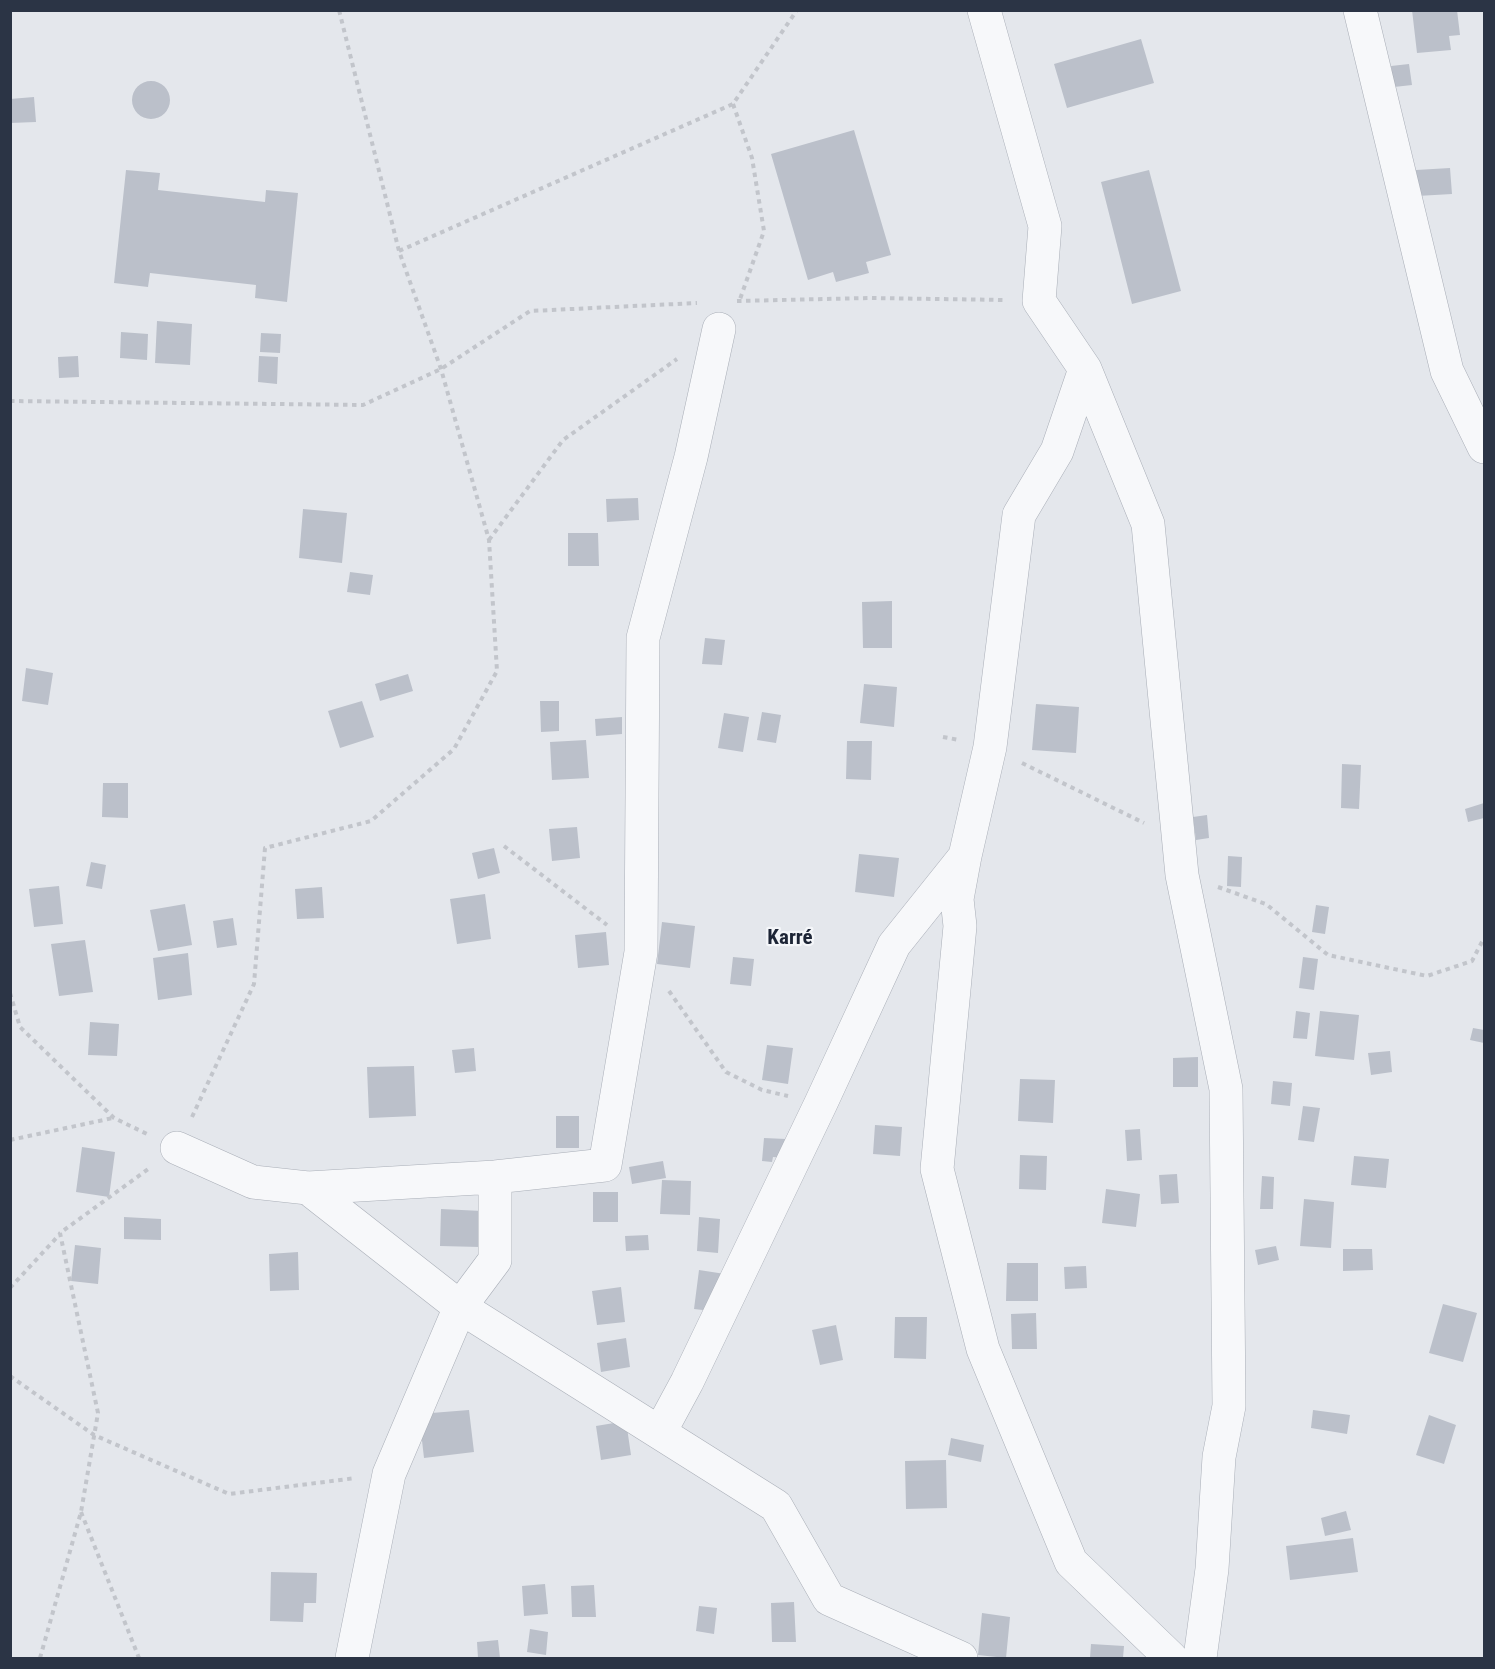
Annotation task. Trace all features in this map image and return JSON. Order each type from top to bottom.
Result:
[{"type":"street","points":[[984,10],[1044,226],[1039,301],[1085,369],[1148,524],[1182,874],[1226,1089],[1229,1406],[1219,1457],[1212,1569],[1200,1659]]},
{"type":"street","points":[[1360,10],[1447,371],[1485,447]]},
{"type":"street","points":[[177,1148],[253,1182],[308,1188],[495,1177],[605,1165],[641,952],[643,638],[691,457],[717,311]]},
{"type":"street","points":[[1085,369],[1058,451],[1019,515],[990,747],[957,899],[960,926],[937,1169],[983,1349],[1071,1562],[1171,1659]]},
{"type":"street","points":[[660,1432],[708,1339],[894,945],[965,856]]},
{"type":"street","points":[[352,1659],[389,1474],[460,1306],[495,1260],[495,1177]]},
{"type":"street","points":[[308,1188],[460,1306],[776,1506],[829,1599],[961,1659]]},
{"type":"path","points":[[10,1288],[60,1233],[177,1148],[254,984],[265,848],[372,821],[454,749],[497,672],[489,540],[441,369],[399,251],[339,10]]},
{"type":"path","points":[[399,251],[733,104],[797,10]]},
{"type":"path","points":[[10,401],[363,405],[441,369],[530,311],[717,311],[740,301],[764,231],[752,158],[733,104]]},
{"type":"path","points":[[489,540],[563,440],[717,311],[740,301],[869,298],[1039,301]]},
{"type":"path","points":[[10,993],[20,1027],[114,1118],[177,1148]]},
{"type":"path","points":[[10,1140],[114,1118]]},
{"type":"path","points":[[40,1659],[81,1512],[98,1413],[60,1233]]},
{"type":"path","points":[[10,1376],[94,1435],[229,1494],[389,1474]]},
{"type":"path","points":[[81,1512],[140,1659]]},
{"type":"building","points":[[1412,10],[1457,10],[1460,35],[1449,36],[1451,50],[1417,53]]},
{"type":"building","points":[[1141,39],[1154,83],[1067,108],[1054,64]]},
{"type":"building","points":[[1409,64],[1412,85],[1394,87],[1391,66]]},
{"type":"building","points":[[151,81],[164,87],[170,100],[164,113],[151,119],[138,113],[132,100],[138,87]]},
{"type":"building","points":[[34,97],[36,122],[10,123],[10,99]]},
{"type":"building","points":[[854,130],[891,255],[866,262],[869,273],[836,282],[833,272],[808,280],[771,154]]},
{"type":"building","points":[[1450,168],[1452,194],[1417,196],[1416,170]]},
{"type":"building","points":[[126,170],[160,173],[158,190],[265,202],[266,190],[298,193],[287,302],[255,298],[256,285],[150,273],[148,287],[114,283]]},
{"type":"building","points":[[1149,170],[1181,291],[1132,304],[1101,182]]},
{"type":"building","points":[[157,321],[192,324],[190,365],[155,363]]},
{"type":"building","points":[[121,332],[148,334],[147,360],[120,358]]},
{"type":"building","points":[[261,333],[281,334],[280,353],[260,352]]},
{"type":"building","points":[[78,356],[79,377],[59,378],[58,357]]},
{"type":"building","points":[[259,356],[278,357],[277,384],[258,382]]},
{"type":"building","points":[[638,498],[639,520],[607,522],[606,499]]},
{"type":"building","points":[[303,509],[347,513],[342,563],[299,558]]},
{"type":"building","points":[[568,533],[598,533],[599,566],[568,566]]},
{"type":"building","points":[[350,572],[373,575],[370,595],[347,592]]},
{"type":"building","points":[[892,601],[892,648],[863,648],[862,602]]},
{"type":"building","points":[[705,638],[725,640],[722,665],[702,664]]},
{"type":"building","points":[[26,668],[53,673],[48,705],[22,701]]},
{"type":"building","points":[[408,674],[413,691],[380,701],[375,684]]},
{"type":"building","points":[[864,684],[897,687],[894,727],[860,723]]},
{"type":"building","points":[[362,701],[374,737],[340,748],[328,711]]},
{"type":"building","points":[[540,701],[559,701],[559,731],[541,732]]},
{"type":"building","points":[[1036,704],[1079,707],[1076,753],[1032,750]]},
{"type":"building","points":[[762,712],[781,715],[776,743],[757,740]]},
{"type":"building","points":[[724,713],[749,717],[743,752],[718,748]]},
{"type":"building","points":[[622,717],[622,734],[596,736],[595,719]]},
{"type":"building","points":[[586,740],[589,778],[552,780],[550,742]]},
{"type":"building","points":[[847,741],[872,741],[871,780],[846,779]]},
{"type":"building","points":[[1342,764],[1361,765],[1359,809],[1341,808]]},
{"type":"building","points":[[103,783],[128,783],[128,818],[102,817]]},
{"type":"building","points":[[1484,803],[1484,818],[1468,822],[1465,809]]},
{"type":"building","points":[[1207,815],[1209,838],[1196,840],[1193,817]]},
{"type":"building","points":[[577,827],[580,858],[552,861],[549,829]]},
{"type":"building","points":[[494,848],[500,873],[478,879],[472,853]]},
{"type":"building","points":[[859,854],[899,858],[894,897],[855,892]]},
{"type":"building","points":[[1228,856],[1242,857],[1241,887],[1227,886]]},
{"type":"building","points":[[91,862],[106,865],[102,889],[86,886]]},
{"type":"building","points":[[59,886],[63,924],[34,927],[29,889]]},
{"type":"building","points":[[322,887],[324,918],[297,919],[295,889]]},
{"type":"building","points":[[485,894],[491,939],[457,944],[450,899]]},
{"type":"building","points":[[185,904],[192,945],[158,951],[150,910]]},
{"type":"building","points":[[1316,905],[1329,907],[1325,934],[1312,932]]},
{"type":"building","points":[[233,918],[237,945],[217,948],[213,921]]},
{"type":"building","points":[[662,922],[695,926],[690,968],[657,964]]},
{"type":"building","points":[[606,932],[609,965],[578,968],[575,935]]},
{"type":"building","points":[[85,940],[93,992],[59,996],[51,944]]},
{"type":"building","points":[[188,953],[192,995],[158,1000],[153,958]]},
{"type":"building","points":[[733,957],[754,959],[751,986],[730,984]]},
{"type":"building","points":[[1303,957],[1318,959],[1314,990],[1299,988]]},
{"type":"building","points":[[1296,1011],[1310,1013],[1307,1039],[1293,1038]]},
{"type":"building","points":[[1320,1011],[1359,1015],[1354,1060],[1315,1056]]},
{"type":"building","points":[[90,1022],[119,1024],[117,1056],[88,1055]]},
{"type":"building","points":[[1473,1028],[1484,1030],[1484,1043],[1470,1040]]},
{"type":"building","points":[[767,1045],[793,1048],[788,1084],[762,1080]]},
{"type":"building","points":[[474,1048],[476,1071],[455,1073],[452,1050]]},
{"type":"building","points":[[1390,1051],[1392,1072],[1371,1075],[1368,1053]]},
{"type":"building","points":[[1198,1057],[1198,1087],[1173,1087],[1173,1058]]},
{"type":"building","points":[[414,1066],[416,1116],[369,1118],[367,1067]]},
{"type":"building","points":[[1020,1079],[1055,1080],[1053,1123],[1018,1121]]},
{"type":"building","points":[[1273,1081],[1292,1083],[1290,1106],[1271,1104]]},
{"type":"building","points":[[1303,1106],[1320,1108],[1314,1142],[1298,1140]]},
{"type":"building","points":[[556,1116],[579,1116],[579,1148],[556,1148]]},
{"type":"building","points":[[875,1125],[902,1127],[900,1156],[873,1154]]},
{"type":"building","points":[[1140,1129],[1142,1160],[1127,1161],[1125,1130]]},
{"type":"building","points":[[764,1138],[786,1139],[784,1158],[773,1157],[772,1162],[762,1161]]},
{"type":"building","points":[[82,1147],[115,1152],[109,1197],[76,1192]]},
{"type":"building","points":[[1020,1155],[1047,1156],[1046,1190],[1019,1189]]},
{"type":"building","points":[[1354,1156],[1389,1159],[1386,1188],[1351,1185]]},
{"type":"building","points":[[663,1161],[666,1178],[632,1184],[629,1167]]},
{"type":"building","points":[[1177,1174],[1179,1203],[1161,1204],[1159,1175]]},
{"type":"building","points":[[1262,1176],[1274,1177],[1273,1209],[1260,1209]]},
{"type":"building","points":[[662,1180],[691,1181],[690,1215],[660,1214]]},
{"type":"building","points":[[1106,1189],[1140,1194],[1136,1227],[1102,1223]]},
{"type":"building","points":[[593,1192],[618,1192],[618,1222],[593,1222]]},
{"type":"building","points":[[1304,1199],[1334,1202],[1331,1248],[1300,1246]]},
{"type":"building","points":[[441,1209],[482,1211],[480,1247],[440,1246]]},
{"type":"building","points":[[124,1217],[161,1219],[161,1240],[124,1239]]},
{"type":"building","points":[[699,1217],[720,1219],[718,1253],[697,1251]]},
{"type":"building","points":[[648,1235],[649,1250],[626,1251],[625,1236]]},
{"type":"building","points":[[75,1245],[101,1248],[98,1284],[71,1281]]},
{"type":"building","points":[[1276,1246],[1279,1260],[1258,1265],[1255,1250]]},
{"type":"building","points":[[1343,1249],[1372,1249],[1373,1270],[1343,1271]]},
{"type":"building","points":[[298,1252],[299,1290],[270,1291],[269,1254]]},
{"type":"building","points":[[1007,1263],[1038,1263],[1038,1301],[1006,1301]]},
{"type":"building","points":[[1086,1266],[1087,1288],[1065,1289],[1064,1267]]},
{"type":"building","points":[[699,1270],[725,1274],[720,1312],[694,1309]]},
{"type":"building","points":[[621,1287],[625,1322],[597,1325],[592,1291]]},
{"type":"building","points":[[1443,1304],[1477,1313],[1463,1362],[1429,1353]]},
{"type":"building","points":[[1036,1313],[1037,1349],[1012,1349],[1011,1314]]},
{"type":"building","points":[[895,1317],[927,1317],[926,1359],[894,1358]]},
{"type":"building","points":[[836,1325],[843,1360],[820,1365],[812,1330]]},
{"type":"building","points":[[626,1338],[630,1367],[601,1372],[597,1343]]},
{"type":"building","points":[[469,1410],[474,1452],[424,1458],[419,1414]]},
{"type":"building","points":[[1313,1410],[1350,1415],[1347,1434],[1311,1428]]},
{"type":"building","points":[[1429,1415],[1456,1425],[1444,1464],[1416,1455]]},
{"type":"building","points":[[626,1421],[631,1455],[601,1460],[596,1426]]},
{"type":"building","points":[[951,1438],[984,1445],[981,1462],[948,1455]]},
{"type":"building","points":[[946,1460],[947,1508],[906,1509],[905,1461]]},
{"type":"building","points":[[1346,1511],[1351,1530],[1325,1536],[1321,1518]]},
{"type":"building","points":[[1353,1538],[1358,1572],[1290,1580],[1286,1546]]},
{"type":"building","points":[[271,1572],[317,1573],[316,1603],[304,1603],[303,1622],[270,1621]]},
{"type":"building","points":[[545,1584],[548,1614],[524,1616],[522,1586]]},
{"type":"building","points":[[594,1585],[596,1617],[572,1617],[571,1586]]},
{"type":"building","points":[[794,1602],[796,1642],[772,1642],[771,1603]]},
{"type":"building","points":[[699,1606],[717,1608],[714,1634],[696,1631]]},
{"type":"building","points":[[982,1613],[1010,1617],[1006,1658],[978,1655]]},
{"type":"building","points":[[530,1629],[548,1632],[546,1655],[527,1652]]},
{"type":"building","points":[[498,1640],[500,1658],[478,1658],[477,1642]]},
{"type":"building","points":[[1091,1644],[1124,1646],[1123,1658],[1090,1658]]},
{"type":"district","name":"Karré","points":[[790,939]]}]
